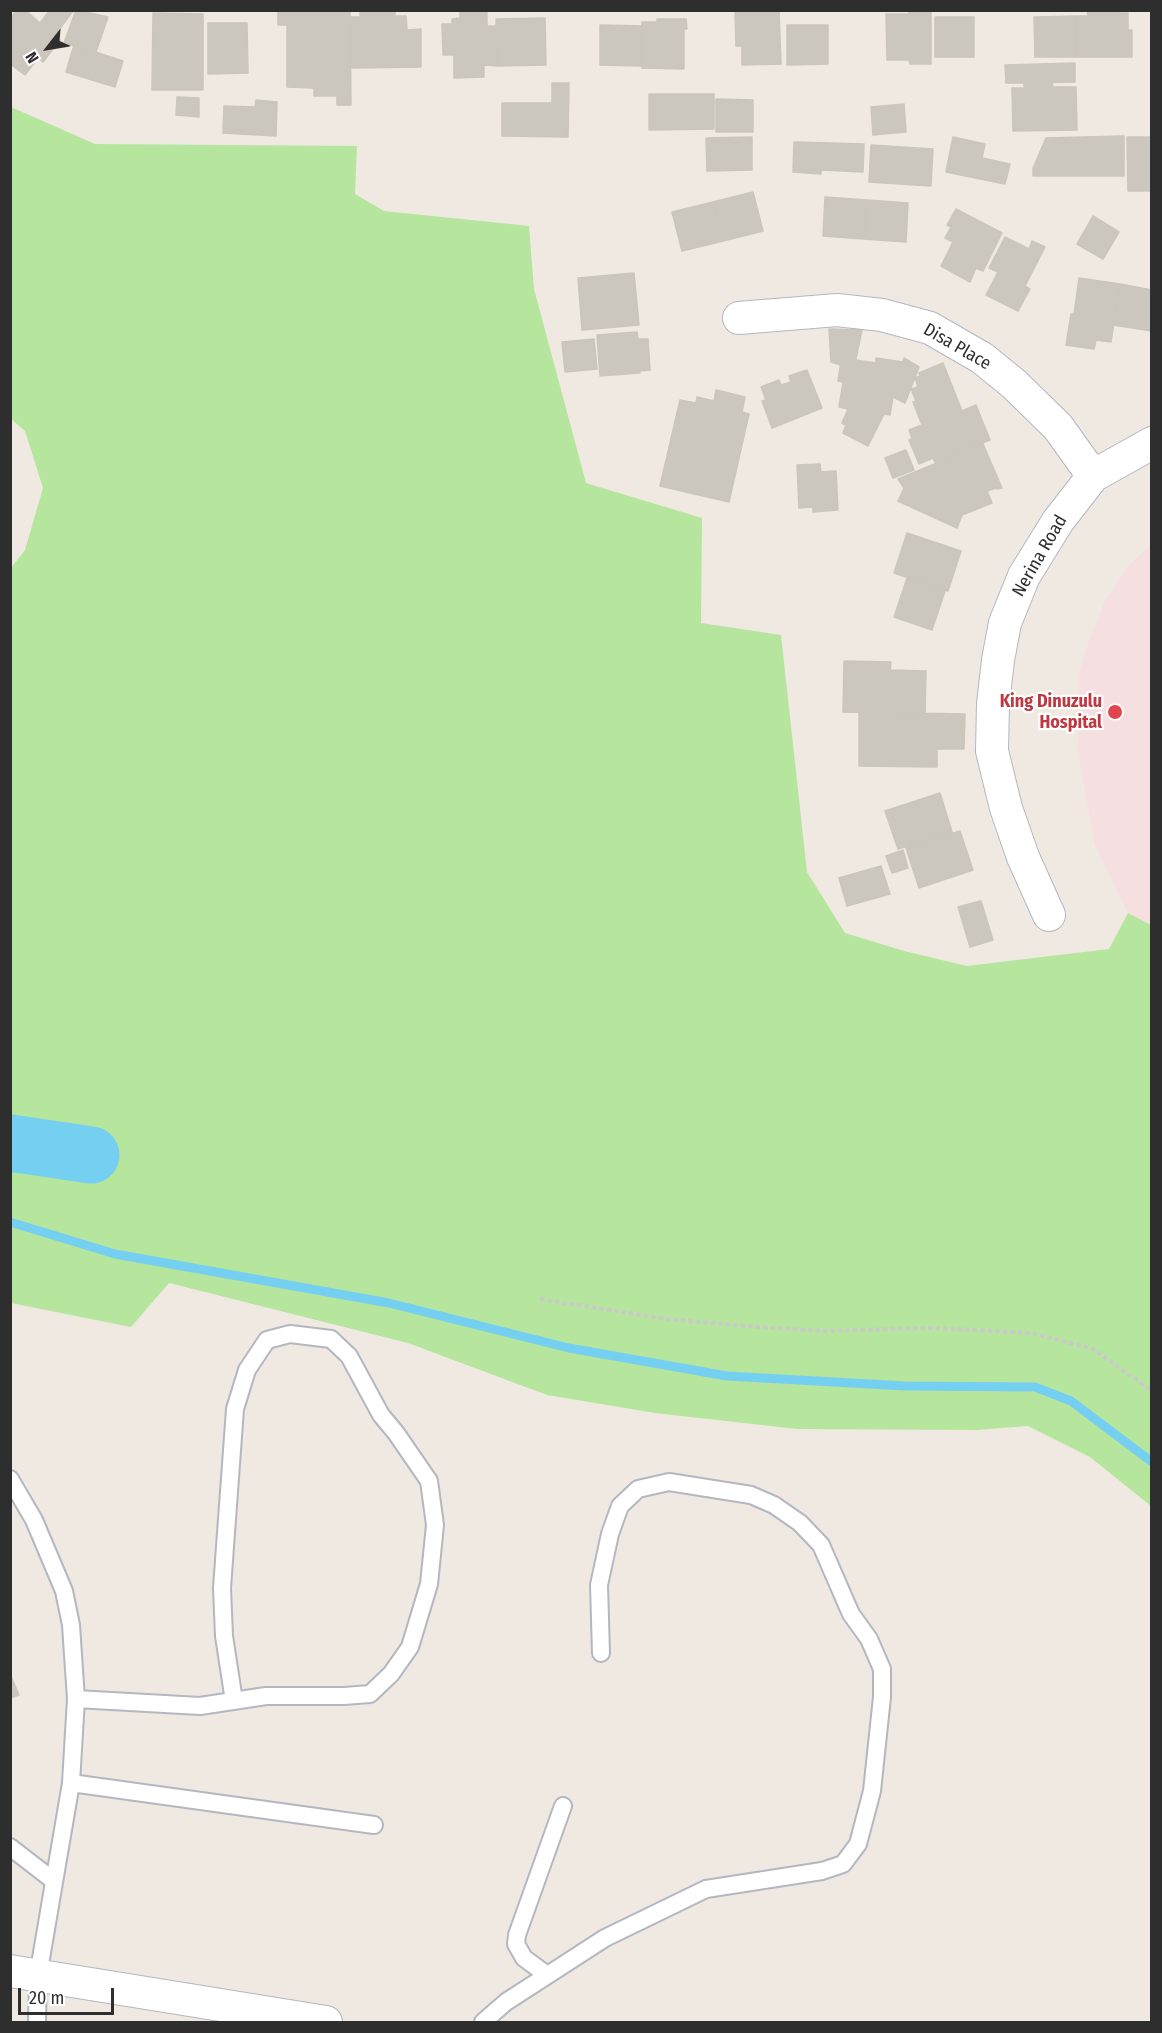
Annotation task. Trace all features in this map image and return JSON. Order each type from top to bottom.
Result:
[{"type":"street","name":"Disa Place","points":[[739,318],[837,310],[882,315],[930,328],[982,358],[1014,384],[1058,427],[1093,476]]},
{"type":"street","name":"Nerina Road","points":[[1049,915],[1023,856],[1006,808],[992,751],[993,704],[1005,622],[1024,576],[1058,520],[1093,476],[1152,443]]},
{"type":"street","points":[[24,1973],[326,2022]]},
{"type":"lane","points":[[76,1699],[200,1706],[234,1701],[266,1696],[345,1696],[370,1694],[391,1674],[410,1647],[429,1584],[435,1525],[429,1481],[396,1432],[381,1415],[350,1356],[330,1339],[290,1334],[267,1340],[247,1370],[235,1409],[222,1588],[224,1636],[234,1701]]},
{"type":"lane","points":[[10,1479],[34,1520],[64,1591],[71,1625],[76,1699],[71,1783],[54,1881],[24,1973],[37,2022]]},
{"type":"lane","points":[[483,2022],[506,2002],[605,1938],[706,1889],[822,1871],[843,1864],[858,1844],[872,1791],[882,1697],[882,1669],[869,1639],[851,1614],[821,1545],[800,1523],[774,1505],[751,1495],[669,1482],[638,1489],[620,1506],[610,1534],[599,1585],[601,1653]]},
{"type":"lane","points":[[71,1783],[374,1826]]},
{"type":"lane","points":[[547,1975],[525,1958],[516,1944],[517,1935],[563,1806]]},
{"type":"lane","points":[[10,1847],[54,1881]]},
{"type":"path","points":[[540,1299],[666,1319],[758,1327],[824,1331],[934,1328],[1032,1333],[1093,1349],[1152,1391]]},
{"type":"shaded area","name":"King Dinuzulu Hospital","points":[[1151,545],[1151,925],[1128,913],[1095,845],[1078,752],[1079,672],[1088,644],[1105,601],[1131,563]]},
{"type":"green space","points":[[11,107],[95,144],[357,146],[355,194],[384,211],[529,226],[534,289],[586,483],[702,518],[701,623],[781,635],[807,872],[845,933],[904,951],[967,966],[1109,949],[1128,913],[1151,925],[1151,1506],[1090,1457],[1028,1426],[976,1430],[797,1429],[655,1413],[547,1395],[408,1343],[169,1283],[131,1327],[11,1303],[10,569],[25,550],[43,488],[25,431],[11,419]]},
{"type":"building","points":[[17,10],[25,10],[40,23],[50,10],[73,11],[55,35],[60,40],[43,62],[38,58],[25,75],[10,64],[10,19]]},
{"type":"building","points":[[76,10],[108,17],[96,52],[64,43]]},
{"type":"building","points":[[278,10],[350,10],[351,105],[337,105],[337,96],[314,96],[314,88],[287,87],[287,25],[278,25]]},
{"type":"building","points":[[460,10],[487,10],[487,26],[496,26],[497,66],[484,65],[484,77],[454,78],[454,55],[443,55],[442,24],[452,24],[452,19],[460,18]]},
{"type":"building","points":[[779,10],[781,64],[742,65],[742,46],[736,46],[735,11]]},
{"type":"building","points":[[909,10],[931,10],[931,64],[910,64],[909,60],[887,60],[886,14],[909,14]]},
{"type":"building","points":[[1087,10],[1120,10],[1120,13],[1128,13],[1128,30],[1132,30],[1132,57],[1076,57],[1076,16],[1088,16]]},
{"type":"building","points":[[395,11],[395,16],[406,16],[407,30],[421,29],[421,67],[352,68],[351,17],[360,17],[360,12]]},
{"type":"building","points":[[153,13],[203,14],[203,90],[152,90]]},
{"type":"building","points":[[1076,16],[1076,57],[1035,57],[1034,17]]},
{"type":"building","points":[[935,17],[974,17],[974,57],[935,57]]},
{"type":"building","points":[[545,18],[546,65],[497,66],[496,19]]},
{"type":"building","points":[[657,19],[686,19],[684,69],[642,68],[642,22],[657,22]]},
{"type":"building","points":[[208,23],[247,23],[248,73],[208,74]]},
{"type":"building","points":[[600,25],[642,26],[642,66],[600,65]]},
{"type":"building","points":[[787,25],[828,25],[828,64],[787,65]]},
{"type":"building","points":[[74,45],[123,61],[115,87],[66,72]]},
{"type":"building","points":[[1075,63],[1075,82],[1006,83],[1005,65]]},
{"type":"building","points":[[1052,82],[1053,87],[1076,87],[1077,130],[1013,131],[1012,88],[1024,88],[1024,83]]},
{"type":"building","points":[[552,83],[569,83],[568,137],[502,136],[502,103],[552,103]]},
{"type":"building","points":[[649,94],[714,94],[714,129],[649,130]]},
{"type":"building","points":[[177,97],[199,98],[199,117],[176,115]]},
{"type":"building","points":[[716,99],[753,100],[753,132],[716,132]]},
{"type":"building","points":[[256,100],[277,102],[276,136],[223,133],[224,106],[255,107]]},
{"type":"building","points":[[904,104],[906,132],[873,135],[871,107]]},
{"type":"building","points":[[1124,136],[1124,176],[1033,176],[1033,168],[1046,138]]},
{"type":"building","points":[[752,137],[752,170],[707,171],[706,138]]},
{"type":"building","points":[[953,137],[985,144],[982,158],[1010,164],[1005,184],[946,172]]},
{"type":"building","points":[[1127,137],[1152,137],[1152,191],[1128,191]]},
{"type":"building","points":[[794,142],[864,144],[863,172],[821,170],[821,174],[793,172]]},
{"type":"building","points":[[871,145],[933,149],[931,186],[869,182]]},
{"type":"building","points":[[753,192],[763,231],[723,241],[713,202]]},
{"type":"building","points":[[825,197],[867,200],[864,239],[823,236]]},
{"type":"building","points":[[867,200],[908,203],[906,242],[864,239]]},
{"type":"building","points":[[713,202],[723,241],[682,251],[672,212]]},
{"type":"building","points":[[956,209],[1002,233],[983,271],[976,268],[970,282],[941,266],[953,242],[945,238],[951,227],[947,225]]},
{"type":"building","points":[[1093,216],[1119,232],[1103,259],[1077,244]]},
{"type":"building","points":[[1005,237],[1029,249],[1032,241],[1045,247],[1025,286],[1030,289],[1018,311],[986,295],[998,272],[989,268]]},
{"type":"building","points":[[634,273],[639,325],[582,330],[578,278]]},
{"type":"building","points":[[1079,278],[1120,284],[1111,342],[1096,340],[1094,349],[1066,345],[1071,314],[1074,314]]},
{"type":"building","points":[[1120,284],[1152,290],[1152,331],[1113,325]]},
{"type":"building","points":[[829,329],[862,330],[855,363],[841,361],[841,365],[831,362]]},
{"type":"building","points":[[637,332],[638,339],[648,339],[650,370],[600,376],[597,335]]},
{"type":"building","points":[[594,339],[597,369],[565,372],[562,342]]},
{"type":"building","points":[[876,358],[903,362],[904,358],[919,367],[905,403],[893,397],[890,415],[884,414],[868,446],[843,433],[846,425],[842,423],[848,409],[839,407],[843,382],[838,381],[841,361],[876,363]]},
{"type":"building","points":[[943,363],[962,411],[976,405],[990,440],[935,462],[933,458],[919,464],[909,440],[912,438],[909,430],[922,425],[913,402],[916,401],[911,389],[918,387],[915,378],[920,376],[919,373]]},
{"type":"building","points":[[807,370],[822,408],[772,428],[762,401],[766,400],[761,387],[779,380],[781,385],[791,382],[789,376]]},
{"type":"building","points":[[716,390],[745,397],[742,412],[749,414],[729,502],[660,486],[680,400],[696,403],[697,397],[714,401]]},
{"type":"building","points":[[983,444],[1002,488],[987,491],[992,503],[962,515],[957,528],[898,501],[904,488],[898,479]]},
{"type":"building","points":[[906,450],[914,470],[893,478],[885,458]]},
{"type":"building","points":[[820,464],[821,472],[836,471],[838,510],[813,512],[813,507],[799,508],[797,465]]},
{"type":"building","points":[[907,533],[961,551],[948,591],[894,573]]},
{"type":"building","points":[[907,578],[945,591],[932,630],[894,617]]},
{"type":"building","points":[[844,661],[891,662],[890,670],[926,671],[925,713],[843,712]]},
{"type":"building","points":[[859,712],[965,714],[964,749],[937,749],[937,767],[859,766]]},
{"type":"building","points":[[940,793],[952,832],[898,849],[885,811]]},
{"type":"building","points":[[960,831],[973,870],[919,888],[906,848]]},
{"type":"building","points":[[903,850],[908,868],[892,873],[886,856]]},
{"type":"building","points":[[881,866],[890,894],[847,906],[839,878]]},
{"type":"building","points":[[981,901],[993,940],[970,947],[958,907]]},
{"type":"building","points":[[10,1674],[19,1695],[10,1698]]},
{"type":"waterway","points":[[10,1143],[91,1155]]},
{"type":"waterway","points":[[10,1222],[115,1254],[389,1303],[569,1348],[727,1376],[905,1386],[1035,1387],[1071,1401],[1152,1462]]},
{"type":"place","name":"King Dinuzulu Hospital","points":[[1115,712]]}]
